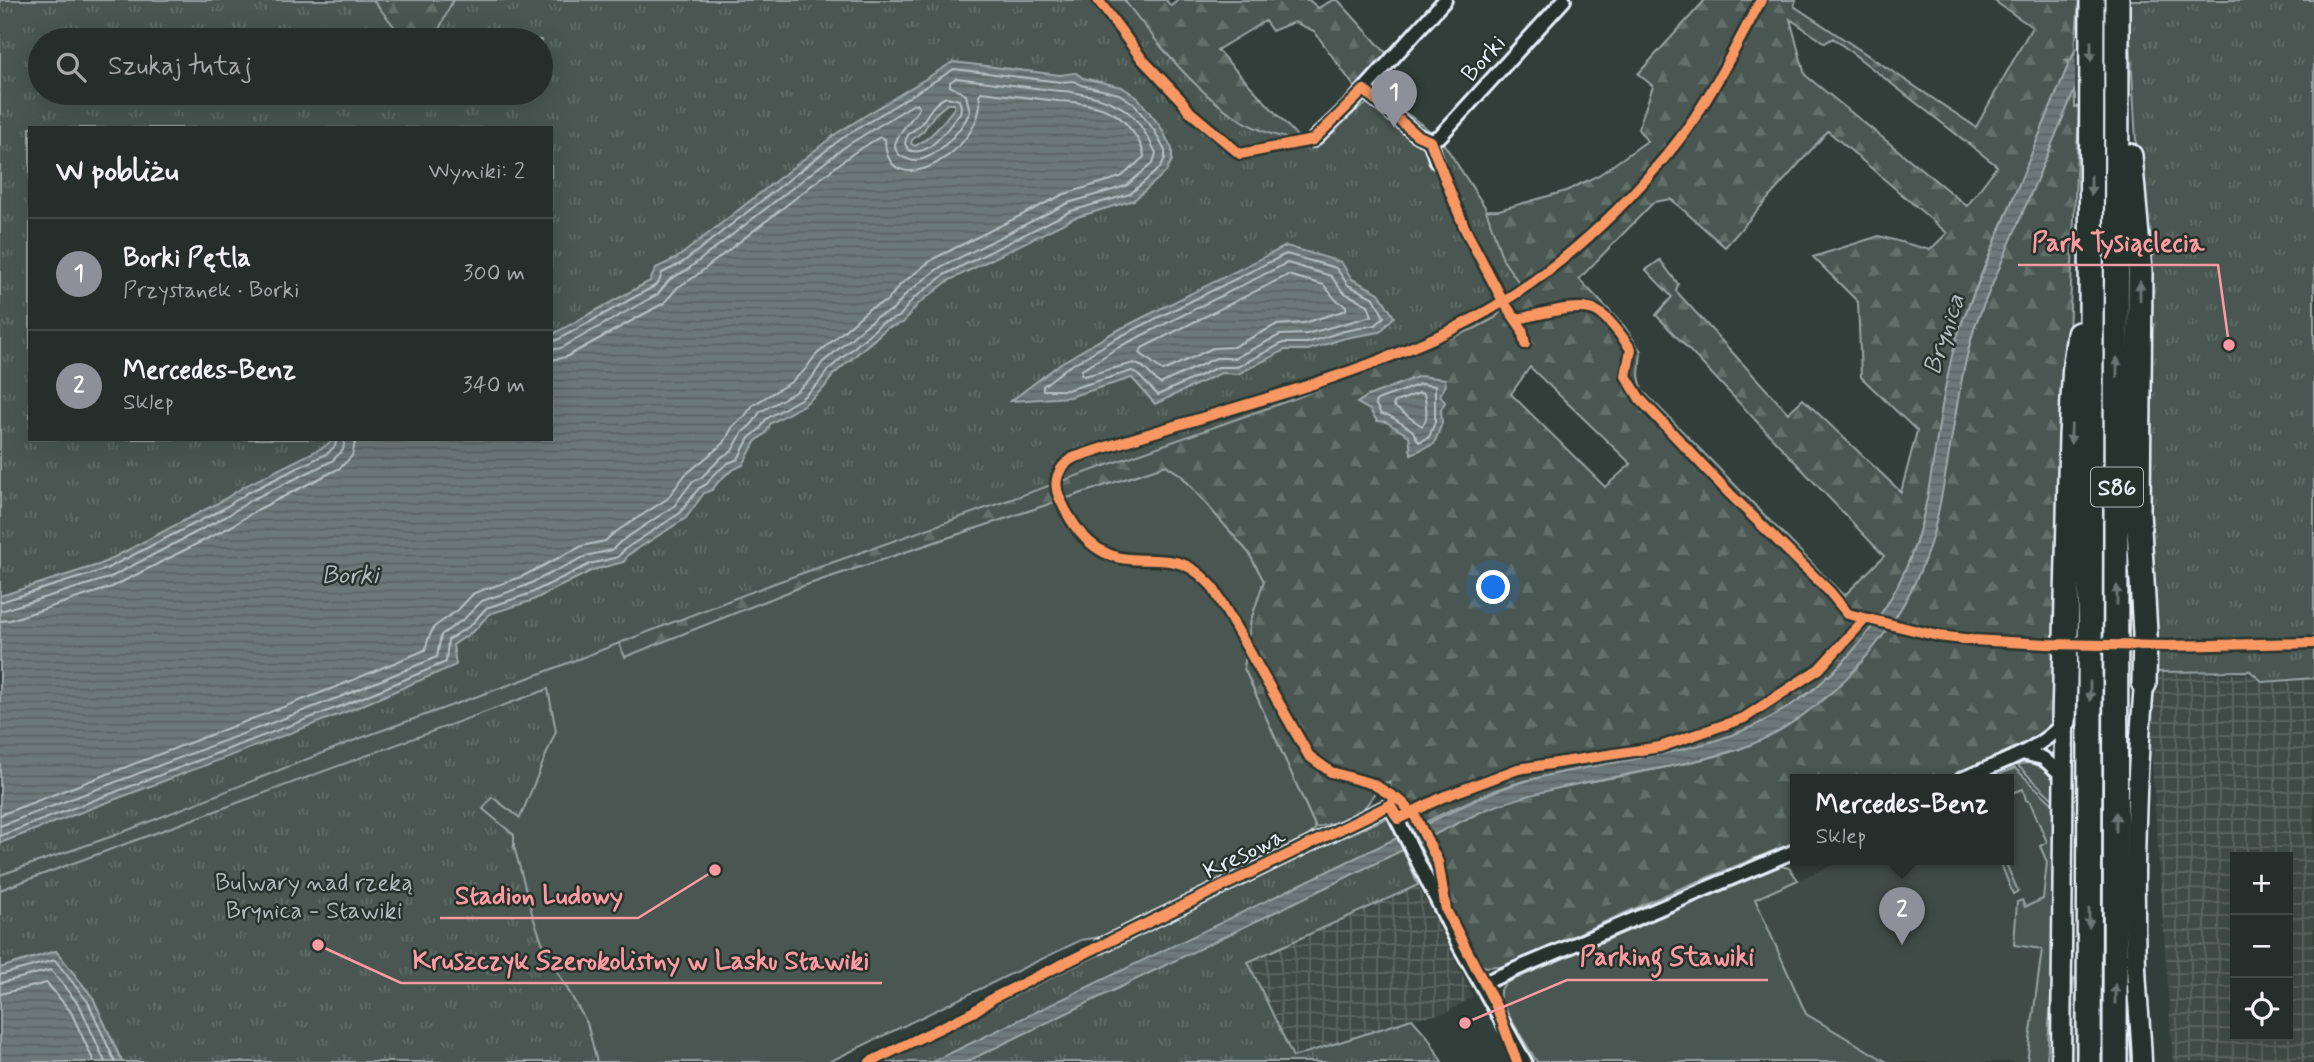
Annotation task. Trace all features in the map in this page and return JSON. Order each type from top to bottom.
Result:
[{"type":"highway","name":"S86","points":[[2089,1062],[2092,0]]},
{"type":"highway","name":"S86","points":[[2115,1062],[2117,9]]},
{"type":"highway","points":[[2117,84],[2129,125],[2140,271],[2138,512],[2145,633],[2144,684]]},
{"type":"highway","points":[[2064,722],[2074,375],[2091,244]]},
{"type":"main road","points":[[2142,1062],[2136,967],[2136,878],[2137,760],[2144,684]]},
{"type":"main road","points":[[2061,1062],[2064,722]]},
{"type":"street","points":[[1313,140],[1364,90],[1445,0]]},
{"type":"street","name":"Borki","points":[[1430,141],[1441,135],[1564,0]]},
{"type":"street","points":[[1364,90],[1417,135],[1430,141],[1437,162]]},
{"type":"street","points":[[1973,774],[2036,747],[2054,734],[2064,722]]},
{"type":"street","points":[[2021,753],[2043,758],[2063,776]]},
{"type":"street","name":"Kresowa","points":[[1100,946],[1390,805],[1481,984],[1525,1062]]},
{"type":"street","points":[[1481,984],[1790,852]]},
{"type":"shaded area","points":[[2149,672],[2314,676],[2314,1062],[2173,1062],[2152,764]]},
{"type":"shaded area","points":[[2026,782],[2051,839],[2042,948],[2027,1062],[1888,1062],[1806,1014],[1755,898],[1833,865],[2014,865],[2014,788]]},
{"type":"shaded area","points":[[1418,885],[1473,996],[1446,1013],[1412,1019],[1292,1057],[1247,961]]},
{"type":"green space","points":[[0,0],[1166,0],[1171,6],[1178,0],[1309,0],[1318,8],[1338,0],[1387,54],[1356,89],[1314,31],[1294,22],[1272,31],[1265,21],[1217,50],[1311,151],[1466,211],[1499,210],[1566,191],[1599,175],[1647,141],[1638,129],[1653,86],[1638,74],[1705,0],[1796,0],[1794,6],[1976,127],[2032,27],[1993,0],[2079,0],[2075,50],[1969,304],[1959,335],[1928,494],[1911,556],[1878,619],[1856,647],[1832,673],[1804,696],[1775,716],[1743,732],[1685,750],[1565,772],[1503,787],[1410,829],[1389,782],[1379,784],[1368,804],[1355,815],[1316,828],[1244,668],[1251,620],[1264,581],[1249,553],[1181,475],[1166,465],[803,586],[625,657],[601,604],[553,147],[553,126],[28,126],[30,441],[0,596]],"holes":[[[1790,19],[1825,43],[1833,38],[1997,166],[1967,206],[1805,75]],[[1828,131],[1947,233],[1930,250],[1879,236],[1813,257],[1858,302],[1861,377],[1917,431],[1901,492],[1803,399],[1788,413],[1676,291],[1678,284],[1660,260],[1646,270],[1672,297],[1656,315],[1884,556],[1844,596],[1642,390],[1639,375],[1641,351],[1624,326],[1579,279],[1654,202],[1671,199],[1725,247]],[[1530,367],[1631,464],[1605,487],[1511,394]]]},
{"type":"green space","points":[[0,0],[373,0],[395,28],[28,28],[28,105],[553,105],[553,28],[440,28],[453,0],[1124,0],[1193,82],[1214,101],[1258,129],[1298,140],[1326,128],[1373,100],[1392,103],[1433,133],[1446,147],[1485,207],[1503,260],[1522,287],[1495,318],[1476,328],[1296,398],[772,584],[542,673],[358,739],[113,836],[0,875]]},
{"type":"green space","points":[[2130,0],[2314,0],[2314,678],[2263,682],[2250,671],[2156,672],[2151,624],[2144,280]]},
{"type":"green space","points":[[2075,86],[2075,107],[2079,107],[2061,511],[2056,716],[2047,731],[2030,745],[1961,774],[1790,774],[1790,844],[1679,889],[1498,969],[1497,966],[1482,965],[1417,843],[1479,812],[1518,797],[1694,761],[1752,744],[1796,718],[1838,685],[1889,626],[1926,555],[1962,375],[1975,325]]},
{"type":"green space","points":[[2100,291],[2108,292],[2105,1062],[2098,1062]]},
{"type":"green space","points":[[1166,465],[1181,475],[1249,553],[1264,581],[1251,620],[1244,668],[1316,828],[1305,840],[1107,936],[1081,940],[829,1062],[585,1062],[184,823],[0,890],[0,843],[601,604],[626,656],[803,586]]},
{"type":"green space","name":"Bulwary nad rzeką Brynica - Stawiki","points":[[548,689],[556,731],[520,818],[492,797],[483,809],[514,835],[514,846],[533,917],[546,952],[587,1023],[597,1062],[122,1062],[93,998],[56,951],[0,968],[0,890]]},
{"type":"green space","points":[[2031,763],[2044,769],[2052,778],[2057,803],[2016,764]]},
{"type":"green space","points":[[2015,768],[2054,805],[2053,960],[2047,1062],[2027,1062],[2042,949],[2014,945],[2017,902],[2022,900],[2025,907],[2043,899],[2047,862],[2040,846],[2047,842],[2023,789],[2014,792],[2014,774],[2001,774]]},
{"type":"green space","points":[[1389,817],[1418,885],[1248,962],[1293,1057],[1412,1019],[1428,1037],[1442,1062],[877,1062],[1317,849]]},
{"type":"green space","points":[[2001,865],[2007,865],[2018,891],[2013,894]]},
{"type":"green space","points":[[1781,866],[1789,868],[1798,880],[1755,899],[1806,1014],[1887,1062],[1537,1062],[1500,1001],[1500,990],[1506,983]]},
{"type":"green space","points":[[2129,977],[2135,1062],[2128,1062]]},
{"type":"green space","points":[[2074,978],[2077,979],[2076,1062],[2067,1062]]},
{"type":"water","points":[[2098,0],[2113,0],[1975,325],[1963,374],[1936,522],[1920,570],[1897,615],[1882,636],[1867,656],[1832,692],[1790,724],[1742,748],[1678,765],[1580,783],[1516,799],[1485,810],[966,1062],[932,1062],[1488,794],[1567,771],[1648,757],[1727,737],[1764,721],[1807,694],[1829,676],[1874,624],[1898,586],[1916,544],[1943,399],[1960,327],[2069,63],[2066,60],[2071,60]]},
{"type":"water","name":"Borki","points":[[953,62],[1060,75],[1076,73],[1083,78],[1122,87],[1138,98],[1160,126],[1172,149],[1172,160],[1166,172],[1134,200],[1074,218],[948,281],[917,305],[903,323],[887,328],[833,375],[824,388],[805,404],[770,424],[766,433],[755,442],[743,465],[729,472],[712,490],[704,493],[686,518],[628,555],[624,562],[593,570],[531,601],[489,614],[475,630],[453,645],[456,665],[351,710],[0,843],[0,596],[101,564],[330,442],[553,441],[553,334],[650,281],[656,268],[677,258],[837,133]],"holes":[[[947,104],[954,104],[954,108],[932,134],[915,146],[911,144],[935,114]]]},
{"type":"water","points":[[1286,246],[1341,262],[1352,279],[1379,293],[1394,317],[1380,332],[1345,338],[1308,350],[1285,350],[1238,374],[1221,373],[1155,404],[1132,378],[1069,397],[1011,401],[1061,363],[1112,333]]},
{"type":"water","points":[[1420,376],[1445,379],[1446,385],[1440,395],[1445,402],[1441,410],[1442,423],[1434,444],[1411,454],[1409,436],[1386,422],[1377,421],[1370,410],[1357,403],[1368,396]]},
{"type":"water","points":[[56,951],[93,998],[122,1062],[0,1062],[0,968]]},
{"type":"pier","points":[[2094,0],[2116,0],[2075,95],[2076,39]]},
{"type":"cycle path","points":[[1098,0],[1142,59],[1190,112],[1240,154],[1313,140],[1364,90],[1417,135],[1430,141],[1465,229],[1503,301],[1522,329],[1525,344]]},
{"type":"cycle path","points":[[1517,1062],[1497,1008],[1446,910],[1438,862],[1415,816],[1402,802],[1373,784],[1331,772],[1309,756],[1212,586],[1194,570],[1182,564],[1117,557],[1095,547],[1078,530],[1065,510],[1058,493],[1058,476],[1060,470],[1073,458],[1360,368],[1453,329],[1517,293],[1604,223],[1655,169],[1701,107],[1761,0]]},
{"type":"cycle path","points":[[1516,319],[1580,308],[1598,312],[1607,319],[1631,349],[1626,376],[1640,399],[1730,494],[1829,591],[1848,614],[1938,636],[1972,640],[2167,646],[2314,643]]},
{"type":"cycle path","points":[[870,1062],[973,1012],[995,997],[1390,805],[1398,819],[1443,797],[1518,769],[1660,747],[1744,718],[1819,669],[1865,619]]},
{"type":"place","name":"Borki Pętla","points":[[1394,128]]},
{"type":"place","name":"Park Tysiąclecia","points":[[2229,345]]},
{"type":"place","name":"Stadion Ludowy","points":[[715,870]]},
{"type":"place","name":"Kruszczyk Szerokolistny w Lasku Stawiki","points":[[318,945]]},
{"type":"place","name":"Mercedes-Benz","points":[[1902,945]]},
{"type":"place","name":"Parking Stawiki","points":[[1465,1023]]},
{"type":"water label","name":"Brynica","points":[[1943,334]]}]
